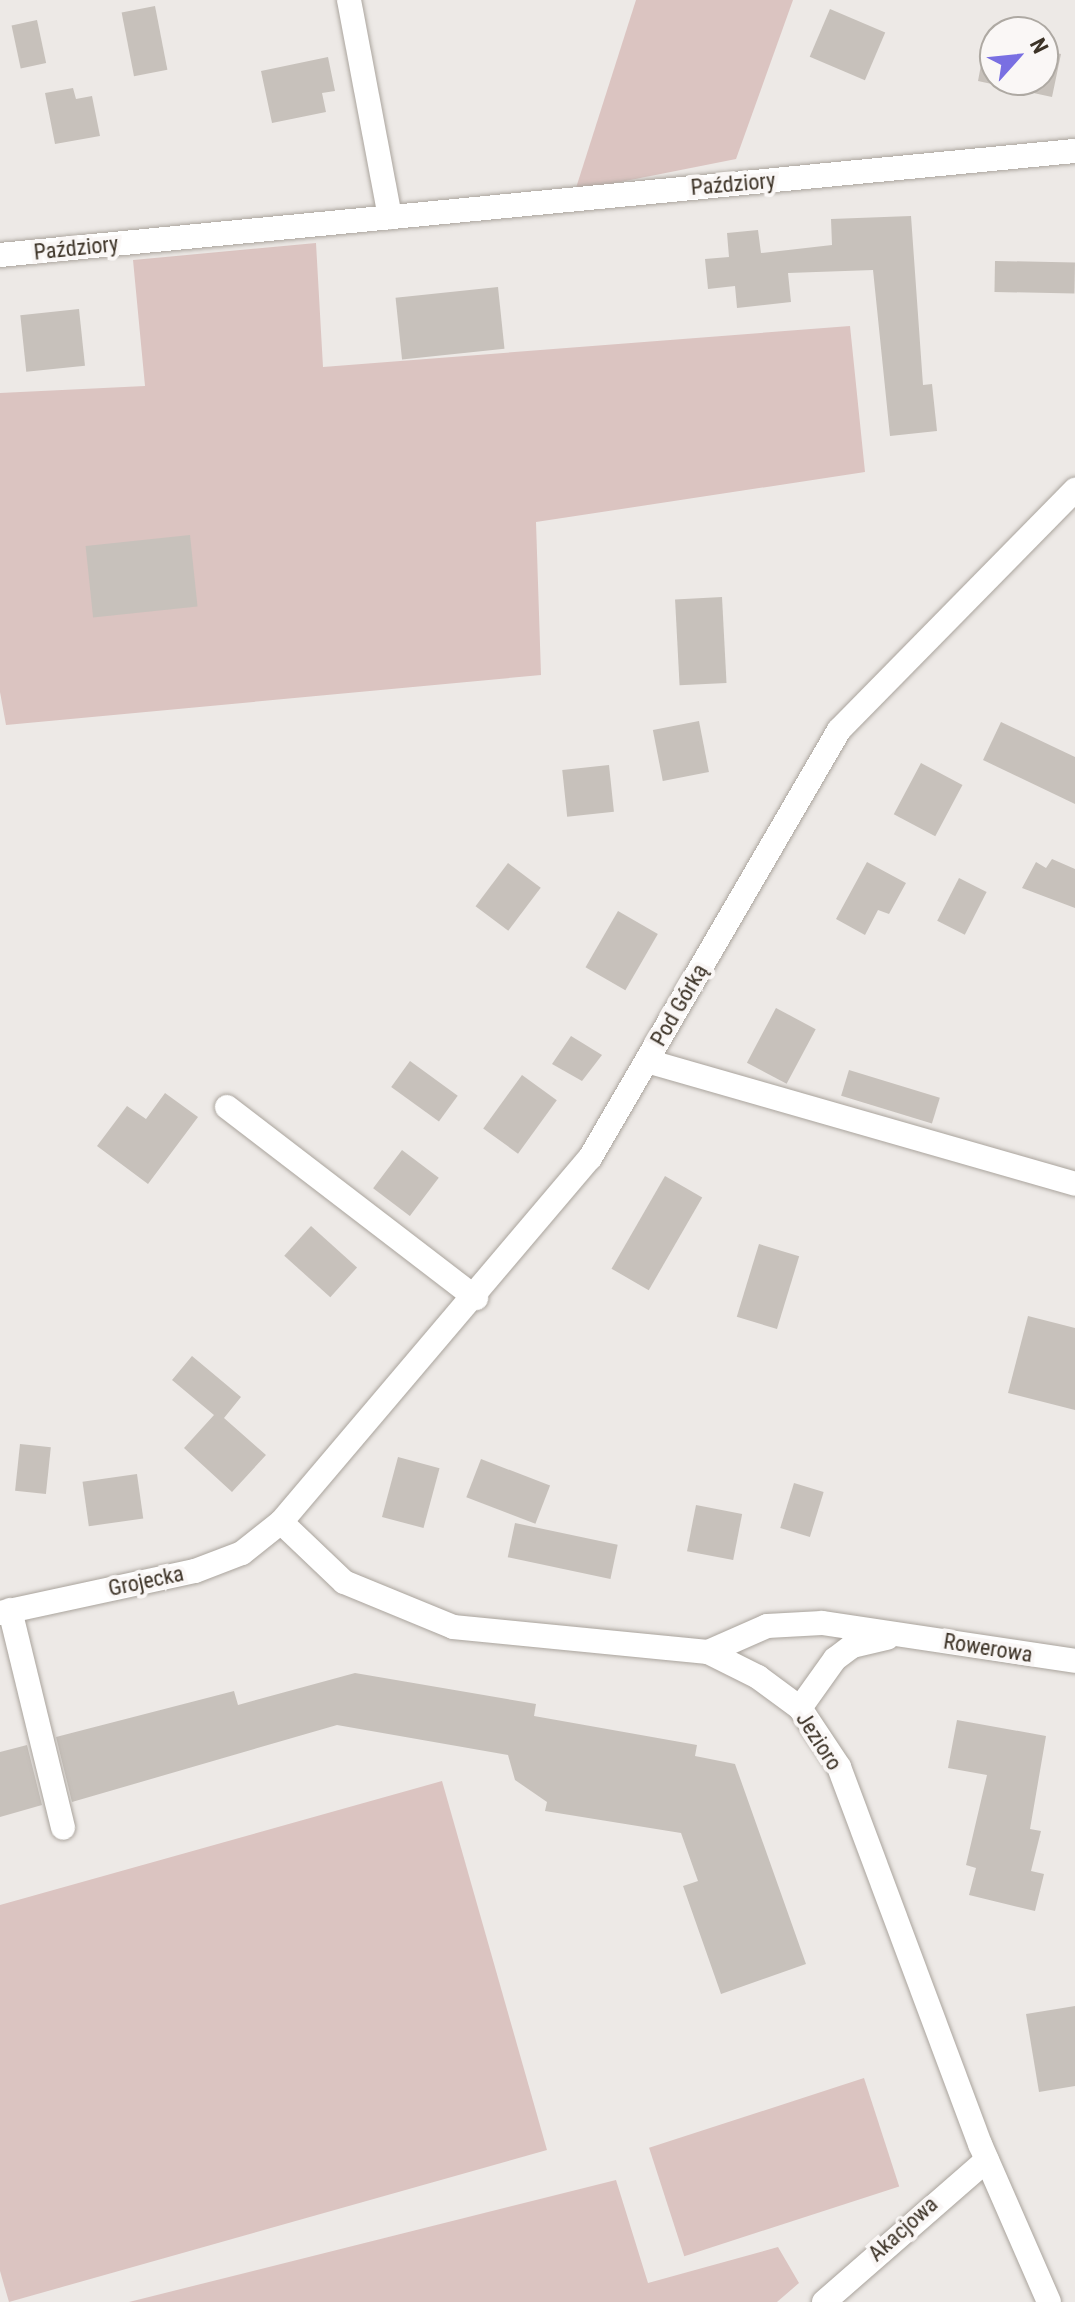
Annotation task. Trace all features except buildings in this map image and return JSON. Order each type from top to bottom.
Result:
[{"type":"street","points":[[349,0],[390,217]]},
{"type":"street","name":"Paździory","points":[[0,255],[1075,151]]},
{"type":"street","name":"Pod Górką","points":[[281,1522],[476,1298],[590,1158],[839,730],[1075,490]]},
{"type":"street","points":[[647,1061],[1075,1184]]},
{"type":"street","points":[[227,1107],[476,1298]]},
{"type":"street","name":"Grojecka","points":[[5,1611],[195,1571],[242,1553],[281,1522]]},
{"type":"street","name":"Jezioro","points":[[281,1522],[344,1582],[453,1627],[708,1652],[758,1677],[800,1708],[839,1767],[987,2160],[1015,2212],[1049,2302]]},
{"type":"street","points":[[5,1611],[63,1828]]},
{"type":"street","name":"Rowerowa","points":[[708,1652],[767,1626],[822,1623],[1075,1661]]},
{"type":"street","name":"Rowerowa","points":[[800,1708],[852,1646],[901,1635]]},
{"type":"street","name":"Akacjowa","points":[[824,2302],[987,2160]]},
{"type":"shaded area","points":[[636,0],[793,0],[736,159],[575,191]]},
{"type":"shaded area","points":[[316,243],[323,367],[850,326],[865,472],[536,522],[541,675],[6,725],[0,692],[0,393],[145,386],[133,260]]},
{"type":"shaded area","points":[[442,1781],[547,2150],[9,2302],[0,2271],[0,1905]]},
{"type":"shaded area","points":[[864,2078],[899,2186],[684,2256],[649,2148]]},
{"type":"shaded area","points":[[616,2180],[648,2283],[778,2247],[799,2283],[777,2302],[129,2302]]}]
